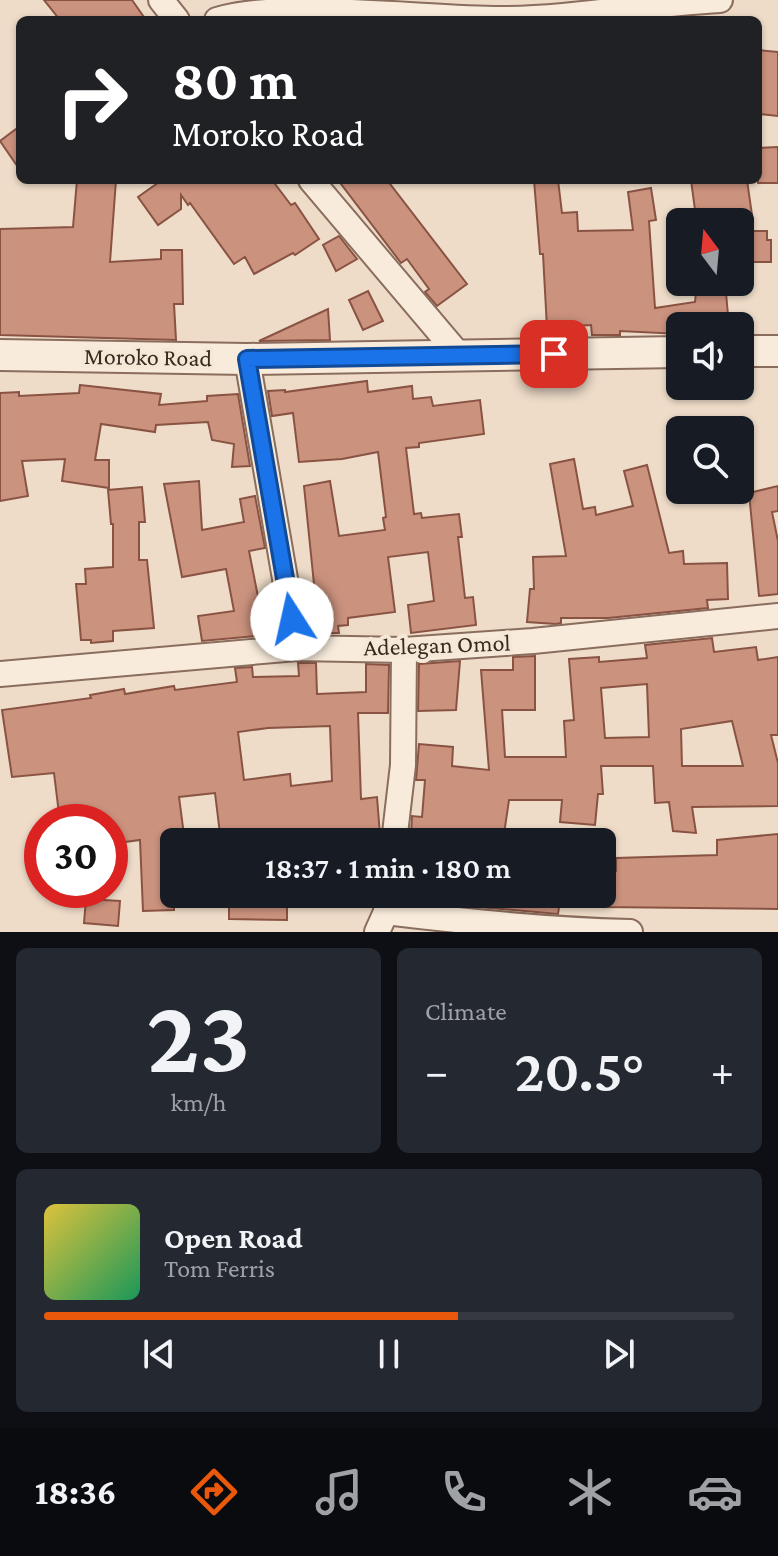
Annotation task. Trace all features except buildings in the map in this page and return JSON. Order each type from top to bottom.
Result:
[{"type":"street","points":[[161,0],[174,16]]},
{"type":"street","points":[[222,16],[229,11],[263,3],[295,0],[472,16]]},
{"type":"street","points":[[562,16],[664,2],[720,0]]},
{"type":"street","points":[[314,184],[459,355]]},
{"type":"street","points":[[754,351],[778,351]]},
{"type":"street","name":"Moroko Road","points":[[0,355],[247,359],[666,352]]},
{"type":"street","points":[[247,359],[297,648]]},
{"type":"street","name":"Adelegan Omol","points":[[0,674],[297,648],[404,650],[533,641],[778,616]]},
{"type":"street","points":[[396,828],[403,765],[404,650]]},
{"type":"street","points":[[383,913],[500,926],[630,932]]},
{"type":"route","points":[[292,619],[247,359],[554,354]]}]
